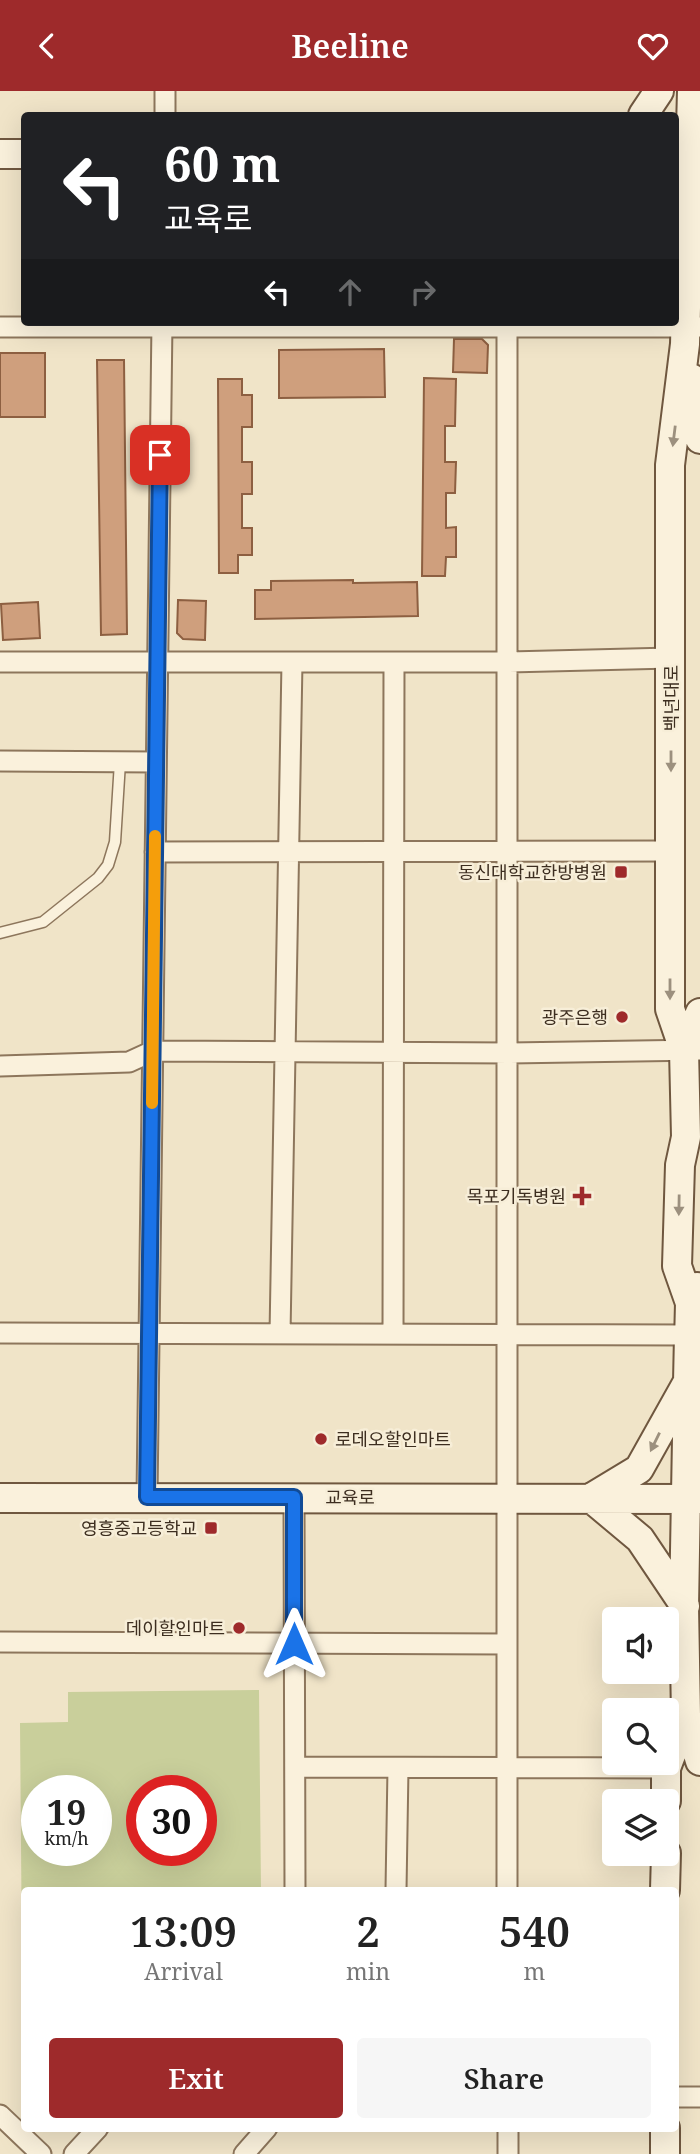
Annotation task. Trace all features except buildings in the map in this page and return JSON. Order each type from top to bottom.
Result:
[{"type":"street","points":[[165,91],[165,112]]},
{"type":"street","points":[[645,112],[659,91]]},
{"type":"street","name":"백년대로","points":[[692,91],[688,151],[690,325],[700,439]]},
{"type":"street","points":[[0,154],[21,154]]},
{"type":"street","points":[[679,271],[690,325]]},
{"type":"street","points":[[690,325],[700,274]]},
{"type":"street","name":"백년대로","points":[[690,325],[670,465],[670,1009],[692,1050]]},
{"type":"street","points":[[0,327],[81,326]]},
{"type":"street","points":[[147,1497],[162,326]]},
{"type":"street","points":[[507,1887],[510,1497],[508,326]]},
{"type":"street","points":[[0,662],[509,662],[671,658]]},
{"type":"street","points":[[280,1334],[292,662]]},
{"type":"street","points":[[393,1334],[394,662]]},
{"type":"street","points":[[0,761],[156,762]]},
{"type":"street","points":[[155,852],[671,851]]},
{"type":"street","name":"백년대로","points":[[679,1734],[686,1715],[692,1596],[694,1392],[689,1335],[695,1290],[677,1266],[680,1165],[686,1137],[692,1050],[700,1013]]},
{"type":"street","points":[[0,1066],[129,1062],[153,1052],[510,1053],[692,1050]]},
{"type":"street","name":"백년대로","points":[[686,1137],[700,1165]]},
{"type":"street","points":[[0,1333],[689,1335]]},
{"type":"street","points":[[692,1596],[640,1539],[591,1498],[639,1469],[694,1392]]},
{"type":"street","name":"교육로","points":[[0,1497],[693,1499]]},
{"type":"street","points":[[294,1497],[295,1887]]},
{"type":"street","points":[[0,1642],[507,1644]]},
{"type":"street","name":"백년대로","points":[[686,1715],[700,1761]]},
{"type":"street","points":[[295,1767],[602,1768]]},
{"type":"street","points":[[396,1887],[398,1768]]},
{"type":"street","points":[[665,1887],[666,1866]]},
{"type":"street","points":[[679,2098],[700,2098]]},
{"type":"street","points":[[0,2115],[41,2154]]},
{"type":"street","points":[[74,2154],[94,2132]]},
{"type":"street","points":[[244,2154],[263,2132]]},
{"type":"street","points":[[508,2132],[508,2154]]},
{"type":"street","points":[[665,2132],[665,2154]]},
{"type":"lane","points":[[0,933],[43,922],[98,878],[108,865],[115,842],[120,762]]},
{"type":"green space","points":[[259,1690],[261,1887],[21,1887],[21,1866],[112,1866],[112,1775],[21,1775],[21,1844],[20,1723],[68,1722],[68,1692]]},
{"type":"slow traffic","points":[[152,1103],[155,836]]},
{"type":"place","name":"동신대학교한방병원","points":[[621,872]]},
{"type":"place","name":"광주은행","points":[[622,1017]]},
{"type":"place","name":"목포기독병원","points":[[582,1196]]},
{"type":"place","name":"로데오할인마트","points":[[321,1439]]},
{"type":"place","name":"영흥중고등학교","points":[[211,1528]]},
{"type":"place","name":"데이할인마트","points":[[239,1628]]},
{"type":"route","points":[[160,455],[147,1497],[294,1497],[294,1644]]}]
